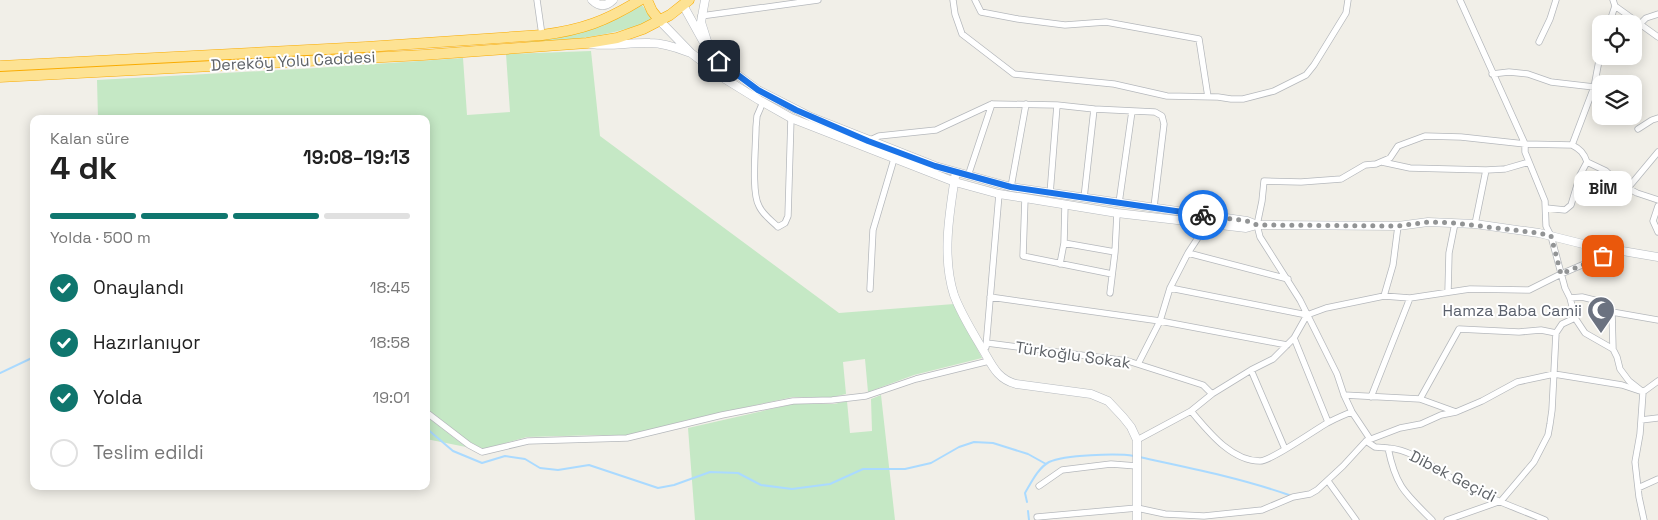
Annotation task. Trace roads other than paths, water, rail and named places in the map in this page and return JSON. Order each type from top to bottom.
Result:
[{"type":"highway","name":"Dereköy Yolu Caddesi","points":[[0,66],[376,46],[542,35],[582,28],[609,18],[640,0]]},
{"type":"highway","points":[[647,0],[652,11],[660,21]]},
{"type":"highway","name":"Dereköy Yolu Caddesi","points":[[0,77],[423,55],[587,43],[624,36],[660,21],[684,2]]},
{"type":"main road","points":[[592,0],[598,5],[603,5],[609,4],[613,0]]},
{"type":"main road","points":[[705,0],[701,16],[708,48]]},
{"type":"main road","points":[[684,2],[708,48],[729,70],[758,90],[804,113],[868,141],[956,173],[1011,187],[1247,221],[1257,225]]},
{"type":"main road","points":[[660,21],[691,53],[725,79],[791,118],[955,182],[999,194],[1118,213],[1246,228],[1257,225],[1398,226],[1428,222],[1475,224],[1551,236],[1587,245],[1658,257]]},
{"type":"main road","points":[[587,43],[603,46],[649,42],[671,46],[691,53]]},
{"type":"main road","points":[[956,173],[948,237],[948,266],[956,301],[999,376],[1011,383],[1079,392],[1102,398],[1114,407],[1131,427],[1137,440],[1138,451],[1137,520]]},
{"type":"main road","points":[[1118,213],[1119,203]]},
{"type":"street","points":[[537,0],[542,35]]},
{"type":"street","points":[[701,16],[818,0]]},
{"type":"street","points":[[954,0],[955,14],[962,34],[1014,74],[1114,84],[1167,96],[1243,100],[1282,88],[1306,75],[1346,13],[1348,0]]},
{"type":"street","points":[[975,0],[981,12],[1018,19],[1066,25],[1106,22],[1199,39],[1208,98]]},
{"type":"street","points":[[1460,0],[1525,144],[1528,162],[1545,201],[1546,226],[1551,236],[1575,318],[1585,333],[1612,349],[1617,357],[1620,369],[1629,381],[1643,392]]},
{"type":"street","points":[[1540,42],[1556,0]]},
{"type":"street","points":[[1614,3],[1629,15]]},
{"type":"street","points":[[1642,22],[1646,18],[1658,14]]},
{"type":"street","points":[[1642,25],[1658,36]]},
{"type":"street","points":[[1492,74],[1510,72],[1528,74],[1541,80],[1592,87]]},
{"type":"street","points":[[1572,145],[1592,92]]},
{"type":"street","points":[[763,102],[757,116],[756,127],[755,193],[757,204],[763,213],[778,227],[785,223],[788,216],[791,118]]},
{"type":"street","points":[[868,141],[879,136],[936,130],[992,104],[1057,105],[1155,112],[1162,116],[1164,120],[1154,208]]},
{"type":"street","points":[[968,176],[992,104]]},
{"type":"street","points":[[1011,187],[1026,104]]},
{"type":"street","points":[[1050,194],[1057,105]]},
{"type":"street","points":[[1084,198],[1094,109]]},
{"type":"street","points":[[1119,203],[1132,111]]},
{"type":"street","points":[[1638,129],[1658,118]]},
{"type":"street","points":[[1037,517],[1137,508],[1165,514],[1204,516],[1262,510],[1293,497],[1310,494],[1328,480],[1370,438],[1352,412],[1337,374],[1288,279],[1260,237],[1257,225],[1264,181],[1302,182],[1340,179],[1365,166],[1390,158],[1398,146],[1425,136],[1461,137],[1525,144],[1572,145],[1578,148],[1584,155],[1586,162],[1580,174],[1571,205],[1565,210],[1546,208]]},
{"type":"street","points":[[1628,188],[1658,152]]},
{"type":"street","points":[[870,289],[873,230],[894,159]]},
{"type":"street","points":[[1382,162],[1410,168],[1486,170],[1505,169],[1528,162]]},
{"type":"street","points":[[1586,162],[1606,171],[1620,184],[1658,200]]},
{"type":"street","points":[[1475,224],[1486,170]]},
{"type":"street","points":[[430,415],[463,441],[482,452],[528,441],[627,438],[792,401],[832,400],[866,396],[987,358],[999,194]]},
{"type":"street","points":[[1025,198],[1023,256],[1112,274]]},
{"type":"street","points":[[1060,264],[1064,244],[1065,205]]},
{"type":"street","points":[[1658,206],[1653,221],[1658,232]]},
{"type":"street","points":[[1110,293],[1118,213]]},
{"type":"street","points":[[1448,292],[1449,253],[1455,223]]},
{"type":"street","points":[[1138,364],[1160,321],[1170,288],[1206,224]]},
{"type":"street","points":[[1384,296],[1393,265],[1398,226]]},
{"type":"street","points":[[1064,244],[1115,252]]},
{"type":"street","points":[[1170,288],[1307,314],[1326,308],[1384,296],[1410,298],[1470,289],[1529,290],[1617,250]]},
{"type":"street","points":[[1188,254],[1288,279]]},
{"type":"street","points":[[990,297],[1160,321],[1287,345]]},
{"type":"street","points":[[1570,298],[1582,297],[1598,301],[1612,312],[1658,320]]},
{"type":"street","points":[[1371,397],[1410,298]]},
{"type":"street","points":[[1612,312],[1612,349]]},
{"type":"street","points":[[1137,440],[1191,411],[1212,394],[1273,358],[1294,338],[1307,314]]},
{"type":"street","points":[[1446,520],[1501,501],[1534,462],[1548,435],[1552,410],[1556,333],[1562,324],[1575,318]]},
{"type":"street","points":[[1420,399],[1459,328],[1519,332],[1541,330],[1556,333]]},
{"type":"street","points":[[1294,338],[1328,422]]},
{"type":"street","name":"Türkoğlu Sokak","points":[[987,343],[1128,361],[1203,385],[1212,394]]},
{"type":"street","points":[[1251,370],[1285,449]]},
{"type":"street","points":[[1366,441],[1400,428],[1421,424],[1441,415],[1456,412],[1482,401],[1517,382],[1554,374],[1622,385],[1643,392]]},
{"type":"street","points":[[1644,520],[1635,462],[1643,392],[1658,381]]},
{"type":"street","points":[[1344,395],[1420,399],[1456,412]]},
{"type":"street","points":[[1191,411],[1211,433],[1234,453],[1247,459],[1263,461],[1328,422],[1352,412]]},
{"type":"street","points":[[1641,420],[1658,418]]},
{"type":"street","name":"Dibek Geçidi","points":[[1366,441],[1375,447],[1399,449],[1420,458],[1461,484],[1545,520]]},
{"type":"street","points":[[1388,448],[1398,482],[1410,499],[1432,520]]},
{"type":"street","points":[[1039,486],[1062,470],[1111,464],[1137,465]]},
{"type":"street","points":[[1638,488],[1658,478]]},
{"type":"street","points":[[1328,480],[1356,520]]},
{"type":"waterway","points":[[0,373],[30,359]]},
{"type":"waterway","points":[[430,431],[453,451],[482,463],[505,456],[525,459],[540,468],[558,470],[589,465],[658,488],[674,485],[710,472],[738,473],[761,485],[792,489],[830,484],[863,469],[905,469],[931,463],[959,447],[974,442],[993,443],[1028,454],[1046,464]]},
{"type":"waterway","points":[[1027,502],[1025,493],[1032,480],[1049,462],[1091,455],[1134,456]]},
{"type":"waterway","points":[[1139,457],[1233,478],[1289,495]]},
{"type":"waterway","points":[[1028,511],[1029,520]]},
{"type":"place","name":"BİM","points":[[1603,256]]},
{"type":"place","name":"Hamza Baba Camii","points":[[1601,334]]}]
